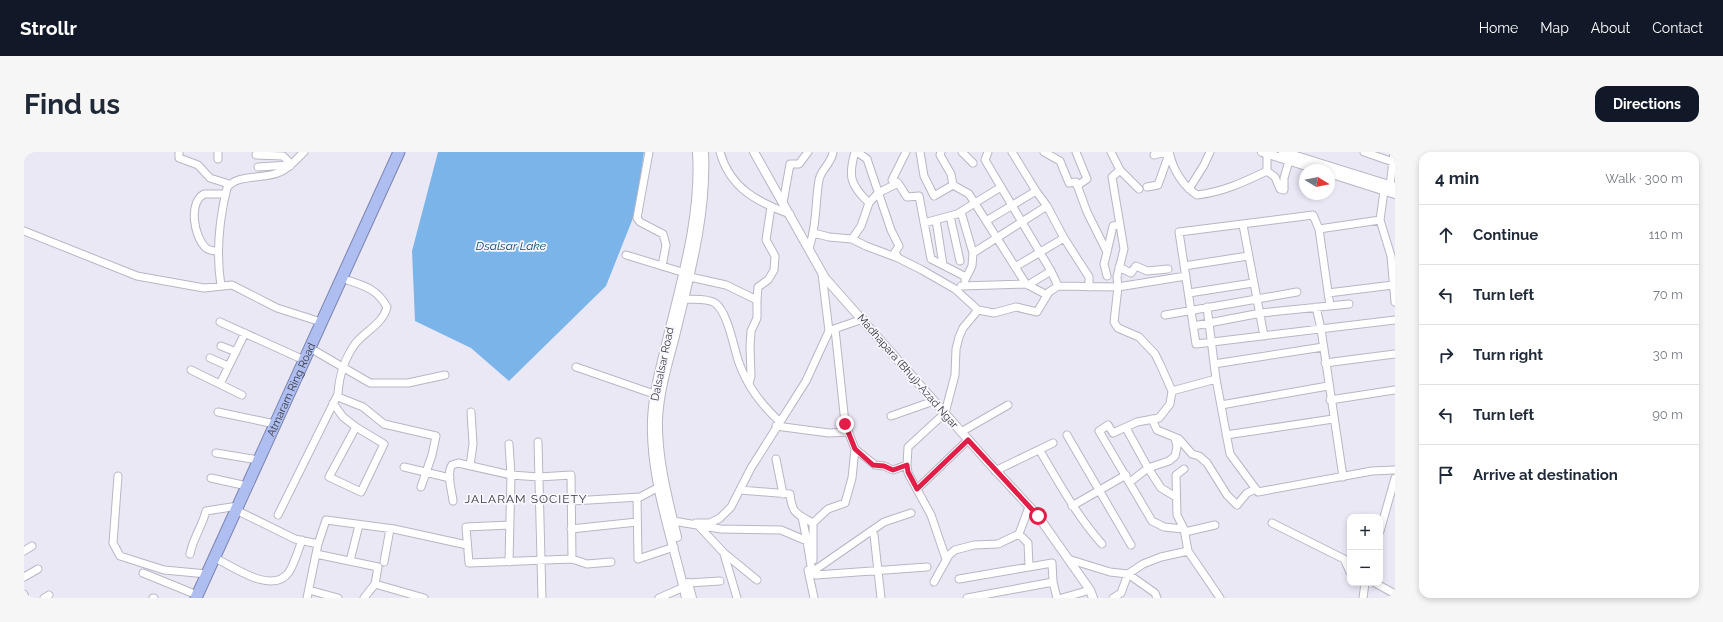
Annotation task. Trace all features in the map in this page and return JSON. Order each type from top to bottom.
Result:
[{"type":"highway","name":"Atmaram Ring Road","points":[[196,597],[399,152]]},
{"type":"highway","name":"Atmaram Ring Road","points":[[386,180],[403,152]]},
{"type":"street","points":[[179,152],[179,158],[198,165],[206,176],[229,184],[238,180],[274,175],[290,165],[304,152]]},
{"type":"street","points":[[649,152],[637,218],[640,222],[664,234],[666,245],[662,266]]},
{"type":"street","name":"Dalsalsar Road","points":[[686,598],[686,585],[661,457],[658,421],[660,395],[684,299],[697,180],[697,152]]},
{"type":"street","name":"Dalsalsar Road","points":[[692,598],[686,585],[674,547],[659,487],[654,458],[652,420],[654,394],[699,232],[704,152]]},
{"type":"street","points":[[720,152],[724,166],[734,180],[748,194],[771,208],[790,214]]},
{"type":"street","name":"Madhapara (Bhuj)-Azad Ngar","points":[[756,152],[825,278],[863,319],[960,432],[1038,516],[1090,590],[1093,598]]},
{"type":"street","points":[[783,203],[790,164],[799,164],[808,152]]},
{"type":"street","points":[[809,248],[814,233],[819,178],[832,157],[833,152]]},
{"type":"street","points":[[869,203],[859,194],[852,182],[851,168],[856,152],[867,159],[891,230],[897,239],[899,246],[896,252],[898,258]]},
{"type":"street","points":[[906,152],[892,180],[898,183],[907,197],[919,196],[931,259],[966,277]]},
{"type":"street","points":[[920,152],[924,176],[934,196],[953,185]]},
{"type":"street","points":[[941,152],[940,155],[951,174],[953,185]]},
{"type":"street","points":[[962,152],[973,163]]},
{"type":"street","points":[[988,152],[985,160],[1020,222],[1051,271],[1058,286]]},
{"type":"street","points":[[1012,152],[1036,191],[1048,206],[1064,238],[1089,277],[1089,287]]},
{"type":"street","points":[[1044,152],[1060,161],[1068,182],[1076,182],[1087,212],[1107,252]]},
{"type":"street","points":[[1076,152],[1087,179],[1077,186]]},
{"type":"street","points":[[1110,152],[1120,170],[1138,189]]},
{"type":"street","points":[[1168,152],[1173,166],[1188,190],[1197,195],[1215,193],[1237,185],[1267,171]]},
{"type":"street","points":[[1154,155],[1168,152]]},
{"type":"street","points":[[1147,187],[1158,185],[1168,152]]},
{"type":"street","points":[[1188,190],[1204,165],[1210,152]]},
{"type":"street","points":[[1283,152],[1306,156],[1390,188],[1395,194]]},
{"type":"street","points":[[1364,152],[1393,162]]},
{"type":"street","points":[[1394,152],[1390,188],[1380,220],[1391,256],[1395,302]]},
{"type":"street","points":[[1289,161],[1284,178],[1284,190],[1280,189],[1275,177],[1267,171],[1264,153],[1299,164]]},
{"type":"street","points":[[256,155],[280,155],[286,158],[290,165]]},
{"type":"street","points":[[258,167],[290,165]]},
{"type":"street","points":[[1120,170],[1112,176],[1119,226],[1124,249],[1118,268],[1118,287],[1113,317],[1115,325],[1139,337],[1148,345],[1155,354],[1172,391],[1170,404],[1161,416],[1137,422],[1113,433],[1108,425],[1099,431],[1152,521],[1164,527],[1185,530],[1215,525]]},
{"type":"street","points":[[1335,174],[1390,188]]},
{"type":"street","points":[[852,239],[861,226],[869,203],[878,193],[898,183]]},
{"type":"street","points":[[221,286],[218,251],[225,194],[229,184]]},
{"type":"street","points":[[953,185],[969,194],[1027,284],[1047,295]]},
{"type":"street","points":[[924,223],[962,212],[1001,187]]},
{"type":"street","points":[[986,221],[1036,191]]},
{"type":"street","points":[[218,251],[208,249],[203,244],[195,224],[194,209],[197,200],[204,194],[225,194]]},
{"type":"street","points":[[973,253],[1020,222],[1048,206]]},
{"type":"street","points":[[749,384],[751,376],[751,331],[757,318],[758,287],[768,280],[774,270],[775,256],[766,240],[771,208]]},
{"type":"street","points":[[960,289],[972,262],[973,253],[962,212]]},
{"type":"street","points":[[1330,306],[1319,229],[1313,215],[1179,232],[1196,344],[1395,320]]},
{"type":"street","points":[[950,216],[960,261]]},
{"type":"street","points":[[936,220],[944,265]]},
{"type":"street","points":[[1319,229],[1380,220]]},
{"type":"street","points":[[1243,225],[1253,282],[1261,313],[1264,336]]},
{"type":"street","points":[[1107,276],[1104,264],[1113,226],[1119,226]]},
{"type":"street","points":[[24,231],[137,276],[204,288],[232,285],[277,308],[321,322]]},
{"type":"street","points":[[814,233],[828,238],[852,239],[898,258],[960,289],[978,310],[994,313],[1016,307],[1037,312],[1047,295],[1058,286],[1118,287],[1186,276]]},
{"type":"street","points":[[1015,267],[1064,238]]},
{"type":"street","points":[[626,256],[687,275],[726,285],[757,300]]},
{"type":"street","points":[[1184,266],[1248,256]]},
{"type":"street","points":[[952,269],[960,261],[972,262]]},
{"type":"street","points":[[1118,268],[1131,273],[1136,266],[1147,271],[1168,269]]},
{"type":"street","points":[[960,289],[1027,284],[1051,271]]},
{"type":"street","points":[[814,574],[813,523],[828,509],[845,502],[852,478],[855,449],[848,432],[843,408],[822,272]]},
{"type":"street","points":[[278,515],[338,394],[343,368],[355,344],[385,315],[387,307],[381,296],[366,287],[347,280]]},
{"type":"street","points":[[1189,293],[1253,282]]},
{"type":"street","points":[[1328,292],[1393,285]]},
{"type":"street","points":[[1164,315],[1297,292]]},
{"type":"street","points":[[684,299],[709,301],[718,307],[729,328],[739,363],[749,384],[760,402],[777,424],[829,432],[848,432]]},
{"type":"street","points":[[1193,326],[1261,313],[1349,304]]},
{"type":"street","points":[[1207,307],[1216,378],[1230,454],[1258,492],[1343,476],[1395,470]]},
{"type":"street","points":[[1316,308],[1321,329],[1330,400],[1343,476]]},
{"type":"street","points":[[946,559],[931,515],[908,472],[908,447],[944,413],[955,375],[956,349],[959,337],[963,328],[978,310]]},
{"type":"street","points":[[673,521],[710,523],[720,518],[731,507],[777,424],[806,381],[832,330],[863,319]]},
{"type":"street","points":[[220,322],[304,360]]},
{"type":"street","points":[[220,384],[245,333]]},
{"type":"street","points":[[221,346],[236,352]]},
{"type":"street","points":[[1214,364],[1323,347]]},
{"type":"street","points":[[310,348],[370,383],[408,383],[445,375]]},
{"type":"street","points":[[1325,363],[1395,354]]},
{"type":"street","points":[[210,358],[228,366]]},
{"type":"street","points":[[576,367],[654,394]]},
{"type":"street","points":[[191,370],[242,395]]},
{"type":"street","points":[[1172,391],[1216,378]]},
{"type":"street","points":[[1221,405],[1328,386]]},
{"type":"street","points":[[1330,400],[1395,390]]},
{"type":"street","points":[[338,394],[338,397],[363,407],[384,424],[436,436],[427,472],[421,487]]},
{"type":"street","points":[[891,416],[934,401]]},
{"type":"street","points":[[333,403],[343,417],[356,427],[384,444],[361,492],[329,477],[356,427]]},
{"type":"street","points":[[960,432],[1008,405]]},
{"type":"street","points":[[218,412],[275,424]]},
{"type":"street","points":[[470,466],[473,444],[471,412]]},
{"type":"street","points":[[1152,419],[1157,430],[1182,442],[1192,454],[1199,456],[1207,463],[1228,495],[1237,505],[1247,493],[1256,489]]},
{"type":"street","points":[[1226,435],[1333,419]]},
{"type":"street","points":[[1126,428],[1161,488],[1176,497]]},
{"type":"street","points":[[1067,435],[1131,545]]},
{"type":"street","points":[[1130,482],[1148,468],[1169,461],[1175,456],[1177,447],[1175,438]]},
{"type":"street","points":[[917,489],[968,440]]},
{"type":"street","points":[[538,442],[542,598]]},
{"type":"street","points":[[995,471],[1053,443]]},
{"type":"street","points":[[509,444],[511,475],[509,562]]},
{"type":"street","points":[[855,449],[876,465],[884,466],[893,470],[907,465]]},
{"type":"street","points":[[1040,450],[1072,506],[1087,527],[1102,544]]},
{"type":"street","points":[[216,453],[258,460]]},
{"type":"street","points":[[776,459],[783,494]]},
{"type":"street","points":[[453,501],[450,478],[450,468],[452,465],[458,464],[470,466],[511,475],[539,477],[571,475],[572,559]]},
{"type":"street","points":[[404,467],[450,478]]},
{"type":"street","points":[[1184,469],[1176,474],[1177,515],[1185,530],[1188,551],[1220,598]]},
{"type":"street","points":[[1072,506],[1099,492],[1126,475]]},
{"type":"street","points":[[118,476],[113,542],[120,556],[164,570],[207,574]]},
{"type":"street","points":[[211,478],[247,486]]},
{"type":"street","points":[[1383,520],[1395,478]]},
{"type":"street","points":[[572,501],[637,498],[659,487]]},
{"type":"street","points":[[740,490],[790,494],[791,505],[796,514],[813,523]]},
{"type":"street","points":[[637,498],[638,559],[674,547]]},
{"type":"street","points":[[934,582],[946,559],[956,550],[974,545],[998,544],[1019,534],[1029,507]]},
{"type":"street","points":[[190,554],[192,541],[203,526],[206,511],[237,508],[295,539],[318,544]]},
{"type":"street","points":[[814,574],[884,522],[911,513]]},
{"type":"street","points":[[802,517],[814,574]]},
{"type":"street","points":[[307,598],[318,544],[326,520],[390,529],[467,545]]},
{"type":"street","points":[[571,529],[637,522]]},
{"type":"street","points":[[696,523],[721,529],[781,530],[807,541]]},
{"type":"street","points":[[696,523],[724,553],[757,580]]},
{"type":"street","points":[[1272,523],[1344,559],[1347,566]]},
{"type":"street","points":[[350,561],[359,525]]},
{"type":"street","points":[[510,526],[466,527],[469,563],[572,559],[587,564],[611,562]]},
{"type":"street","points":[[384,562],[390,529]]},
{"type":"street","points":[[1019,534],[1028,543],[1029,566]]},
{"type":"street","points":[[874,535],[881,598]]},
{"type":"street","points":[[217,559],[256,579],[265,582],[275,581],[288,573],[302,540]]},
{"type":"street","points":[[24,551],[32,546]]},
{"type":"street","points":[[1114,598],[1121,593],[1128,574],[1143,564],[1161,557],[1188,551]]},
{"type":"street","points":[[724,553],[738,598]]},
{"type":"street","points":[[316,554],[378,567],[375,584],[364,598]]},
{"type":"street","points":[[1068,559],[1110,572],[1128,574],[1154,593],[1157,598]]},
{"type":"street","points":[[959,579],[1052,563],[1053,582],[1057,598]]},
{"type":"street","points":[[814,598],[808,570],[814,574],[927,567]]},
{"type":"street","points":[[24,577],[38,569]]},
{"type":"street","points":[[143,573],[196,597]]},
{"type":"street","points":[[659,598],[686,585],[720,581]]},
{"type":"street","points":[[967,598],[1053,582]]},
{"type":"street","points":[[375,584],[424,598]]},
{"type":"street","points":[[1363,598],[1365,586]]},
{"type":"street","points":[[1380,586],[1395,594]]},
{"type":"street","points":[[309,590],[338,598]]},
{"type":"street","points":[[1062,598],[1090,590]]},
{"type":"street","points":[[24,594],[26,598]]},
{"type":"water","name":"Dsalsar Lake","points":[[438,152],[644,152],[635,213],[606,286],[509,381],[471,348],[415,321],[412,251]]},
{"type":"district","name":"JALARAM SOCIETY","points":[[526,499]]},
{"type":"route","points":[[845,424],[855,449],[865,456],[873,465],[886,466],[893,470],[907,465],[908,472],[917,489],[968,440],[1038,516]]}]
